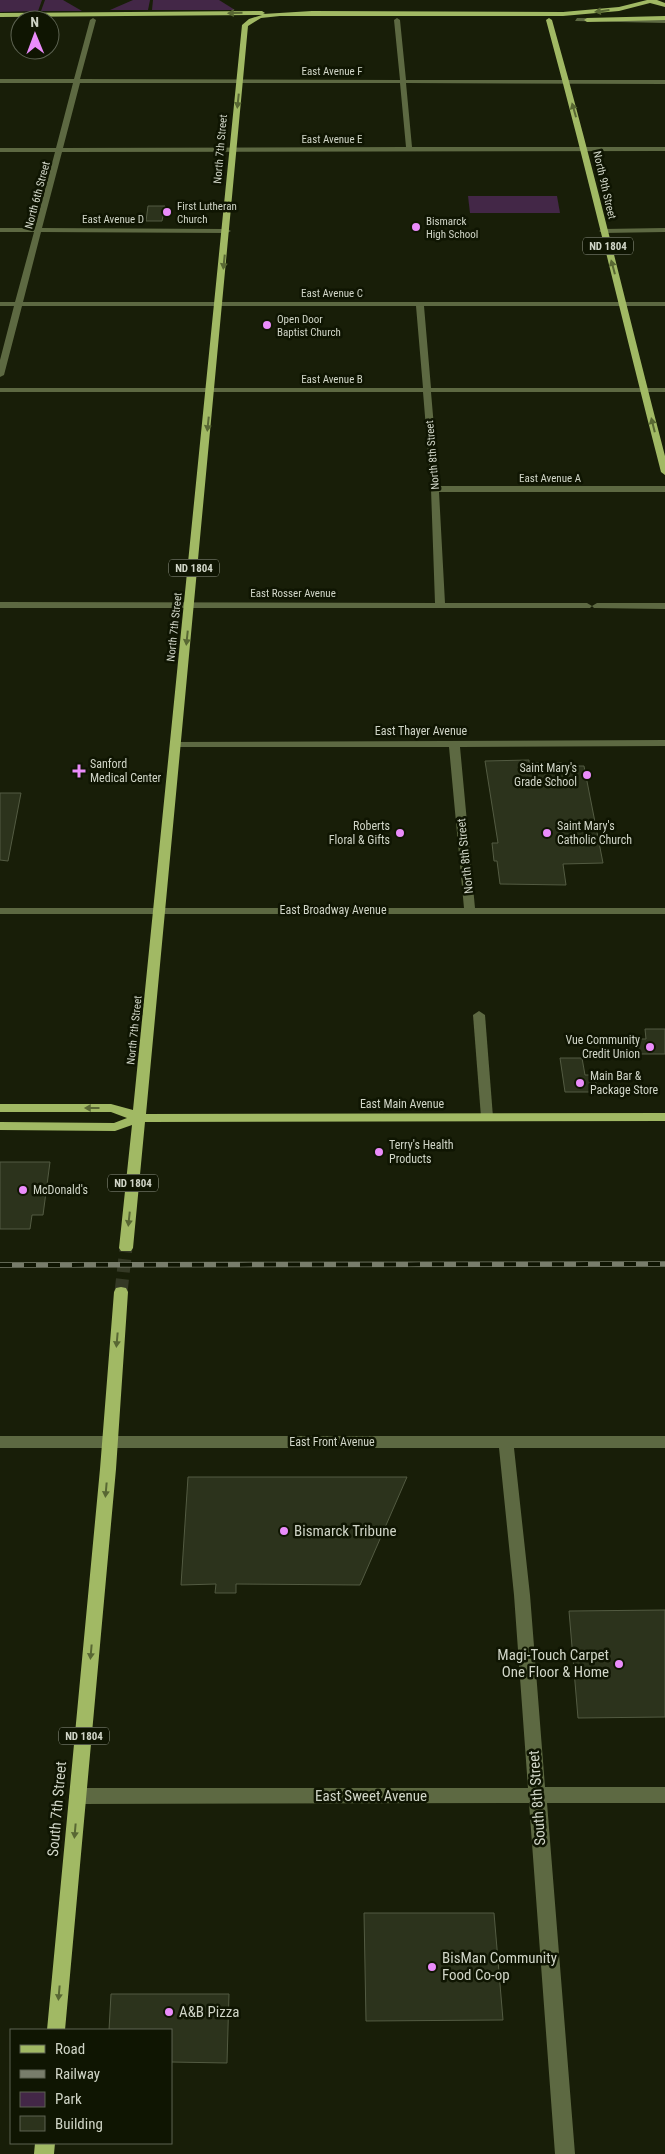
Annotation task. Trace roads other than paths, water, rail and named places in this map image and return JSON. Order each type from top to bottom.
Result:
[{"type":"main road","points":[[660,0],[665,1]]},
{"type":"main road","points":[[0,15],[250,13],[503,14],[592,12],[652,1],[665,5]]},
{"type":"main road","points":[[251,20],[272,15],[319,14]]},
{"type":"main road","points":[[503,14],[549,20]]},
{"type":"main road","points":[[60,20],[665,20]]},
{"type":"main road","name":"North 7th Street","points":[[126,1248],[227,230],[233,149],[246,25],[251,20]]},
{"type":"main road","name":"North 9th Street","points":[[549,20],[585,149],[603,231],[665,472]]},
{"type":"main road","name":"East Main Avenue","points":[[0,1108],[111,1108],[122,1110],[139,1118]]},
{"type":"main road","name":"East Main Avenue","points":[[0,1126],[109,1127],[119,1126],[139,1118],[665,1117]]},
{"type":"main road","name":"ND 1804","points":[[109,1442],[121,1292]]},
{"type":"main road","name":"South 7th Street","points":[[56,2029],[109,1442]]},
{"type":"street","name":"North 6th Street","points":[[0,375],[17,304],[32,255],[93,20]]},
{"type":"street","points":[[398,20],[409,149]]},
{"type":"street","points":[[577,20],[665,20]]},
{"type":"street","name":"East Avenue F","points":[[0,81],[665,82]]},
{"type":"street","name":"East Avenue E","points":[[0,150],[665,149]]},
{"type":"street","name":"East Avenue D","points":[[0,230],[227,230]]},
{"type":"street","points":[[603,231],[665,230]]},
{"type":"street","name":"East Avenue C","points":[[0,304],[665,304]]},
{"type":"street","name":"North 8th Street","points":[[420,304],[435,489],[440,606]]},
{"type":"street","name":"East Avenue B","points":[[0,390],[665,390]]},
{"type":"street","name":"East Avenue A","points":[[435,489],[665,489]]},
{"type":"street","name":"East Rosser Avenue","points":[[0,605],[587,606]]},
{"type":"street","points":[[597,606],[665,606]]},
{"type":"street","name":"North 8th Street","points":[[454,743],[470,910]]},
{"type":"street","name":"East Thayer Avenue","points":[[176,744],[665,743]]},
{"type":"street","name":"East Broadway Avenue","points":[[0,910],[665,911]]},
{"type":"street","points":[[479,1015],[487,1117]]},
{"type":"street","name":"East Front Avenue","points":[[0,1442],[665,1442]]},
{"type":"street","name":"South 8th Street","points":[[506,1442],[522,1595],[565,2154]]},
{"type":"street","name":"East Sweet Avenue","points":[[78,1796],[665,1795]]},
{"type":"tunnel","points":[[121,1292],[126,1248]]},
{"type":"railway","points":[[0,1265],[665,1264]]},
{"type":"place","name":"First Lutheran Church","points":[[167,212]]},
{"type":"place","name":"Bismarck High School","points":[[416,227]]},
{"type":"place","name":"Open Door Baptist Church","points":[[267,325]]},
{"type":"place","name":"Sanford Medical Center","points":[[79,771]]},
{"type":"place","name":"Saint Mary's Grade School","points":[[587,775]]},
{"type":"place","name":"Roberts Floral & Gifts","points":[[400,833]]},
{"type":"place","name":"Saint Mary's Catholic Church","points":[[547,833]]},
{"type":"place","name":"Vue Community Credit Union","points":[[650,1047]]},
{"type":"place","name":"Main Bar & Package Store","points":[[580,1083]]},
{"type":"place","name":"Terry's Health Products","points":[[379,1152]]},
{"type":"place","name":"McDonald's","points":[[23,1190]]},
{"type":"place","name":"Bismarck Tribune","points":[[284,1531]]},
{"type":"place","name":"Magi-Touch Carpet One Floor & Home","points":[[619,1664]]},
{"type":"place","name":"BisMan Community Food Co-op","points":[[432,1967]]},
{"type":"place","name":"A&B Pizza","points":[[169,2012]]}]
